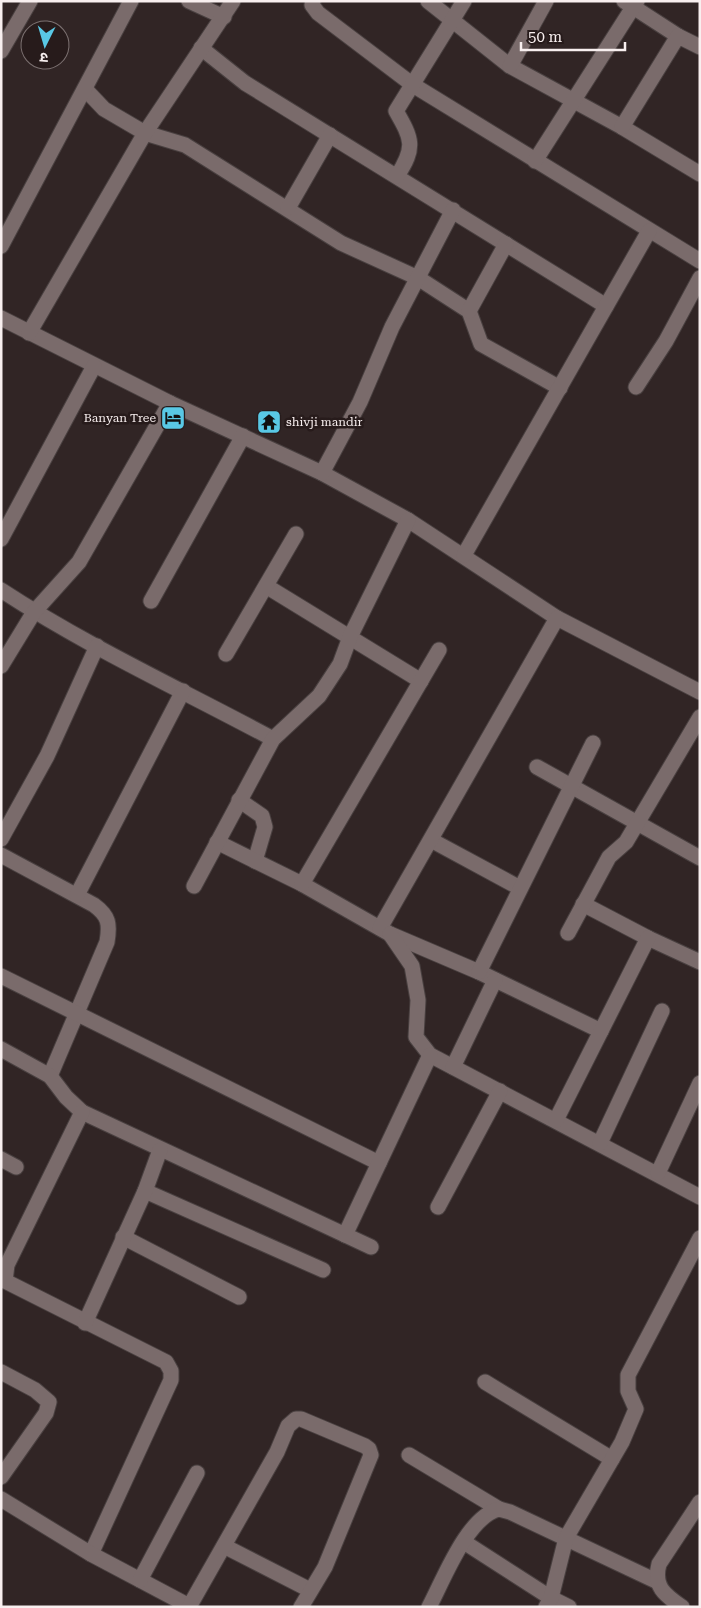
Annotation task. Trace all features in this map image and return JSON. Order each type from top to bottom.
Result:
[{"type":"street","points":[[1,52],[30,1]]},
{"type":"street","points":[[1,246],[131,1]]},
{"type":"street","points":[[189,1],[224,17]]},
{"type":"street","points":[[30,333],[146,133],[233,1]]},
{"type":"street","points":[[313,1],[312,5],[318,13],[413,86],[700,262]]},
{"type":"street","points":[[428,1],[452,22],[510,66],[574,100],[699,172]]},
{"type":"street","points":[[397,176],[408,158],[410,136],[396,111],[464,1]]},
{"type":"street","points":[[510,66],[546,1]]},
{"type":"street","points":[[536,161],[632,3],[678,36],[700,47]]},
{"type":"street","points":[[622,127],[678,36]]},
{"type":"street","points":[[201,48],[245,82],[606,306]]},
{"type":"street","points":[[86,89],[104,109],[146,133],[185,145],[341,242],[418,278],[469,311],[481,344],[560,388]]},
{"type":"street","points":[[288,208],[330,135]]},
{"type":"street","points":[[322,473],[360,402],[392,327],[453,210]]},
{"type":"street","points":[[464,555],[650,231]]},
{"type":"street","points":[[469,311],[506,244]]},
{"type":"street","points":[[636,387],[666,341],[700,278]]},
{"type":"street","points":[[1,318],[170,403],[322,473],[408,520],[558,618],[700,692]]},
{"type":"street","points":[[1,539],[94,366]]},
{"type":"street","points":[[1,666],[34,612],[79,562],[170,403]]},
{"type":"street","points":[[151,601],[243,436]]},
{"type":"street","points":[[194,886],[273,739],[319,696],[340,664],[350,637],[408,520]]},
{"type":"street","points":[[226,654],[296,534]]},
{"type":"street","points":[[266,586],[421,681]]},
{"type":"street","points":[[1,590],[34,612],[134,668],[183,691],[273,739]]},
{"type":"street","points":[[385,931],[431,840],[558,618]]},
{"type":"street","points":[[1,839],[47,756],[97,646]]},
{"type":"street","points":[[302,884],[439,650]]},
{"type":"street","points":[[77,895],[183,691]]},
{"type":"street","points":[[568,933],[609,857],[626,842],[700,717]]},
{"type":"street","points":[[479,972],[593,744]]},
{"type":"street","points":[[537,767],[700,858]]},
{"type":"street","points":[[239,800],[262,816],[265,827],[255,861]]},
{"type":"street","points":[[431,840],[520,888]]},
{"type":"street","points":[[216,842],[302,884],[385,931],[479,972],[601,1031]]},
{"type":"street","points":[[1,855],[77,895],[106,914],[110,926],[107,942],[50,1076]]},
{"type":"street","points":[[583,904],[648,938],[700,962]]},
{"type":"street","points":[[385,931],[412,966],[418,1000],[416,1038],[430,1055],[700,1196]]},
{"type":"street","points":[[556,1120],[648,938]]},
{"type":"street","points":[[1,976],[379,1164]]},
{"type":"street","points":[[453,1067],[495,980]]},
{"type":"street","points":[[600,1143],[662,1011]]},
{"type":"street","points":[[1,1049],[50,1076],[66,1097],[82,1112],[371,1247]]},
{"type":"street","points":[[345,1235],[430,1055]]},
{"type":"street","points":[[658,1173],[700,1083]]},
{"type":"street","points":[[438,1207],[500,1091]]},
{"type":"street","points":[[82,1112],[7,1265],[5,1281],[84,1323],[166,1362],[171,1371],[170,1380],[91,1554]]},
{"type":"street","points":[[84,1323],[145,1191],[160,1150]]},
{"type":"street","points":[[1,1159],[16,1167]]},
{"type":"street","points":[[145,1191],[323,1270]]},
{"type":"street","points":[[123,1237],[238,1297]]},
{"type":"street","points":[[549,1602],[566,1538],[612,1459],[636,1409],[628,1391],[628,1375],[700,1238]]},
{"type":"street","points":[[1,1372],[36,1390],[49,1402],[46,1413],[1,1477]]},
{"type":"street","points":[[485,1382],[612,1459]]},
{"type":"street","points":[[1,1499],[91,1554],[189,1607],[277,1452],[291,1422],[301,1419],[365,1446],[369,1449],[371,1455],[325,1567],[301,1607]]},
{"type":"street","points":[[409,1455],[499,1509],[656,1580],[668,1597],[682,1607]]},
{"type":"street","points":[[140,1580],[197,1473]]},
{"type":"street","points":[[656,1580],[659,1564],[700,1502]]},
{"type":"street","points":[[429,1607],[464,1542],[482,1517],[490,1511],[499,1509]]},
{"type":"street","points":[[464,1542],[549,1602],[569,1607]]},
{"type":"street","points":[[224,1546],[310,1590]]},
{"type":"place","name":"Banyan Tree","points":[[173,418]]},
{"type":"place","name":"shivji mandir","points":[[269,422]]}]
